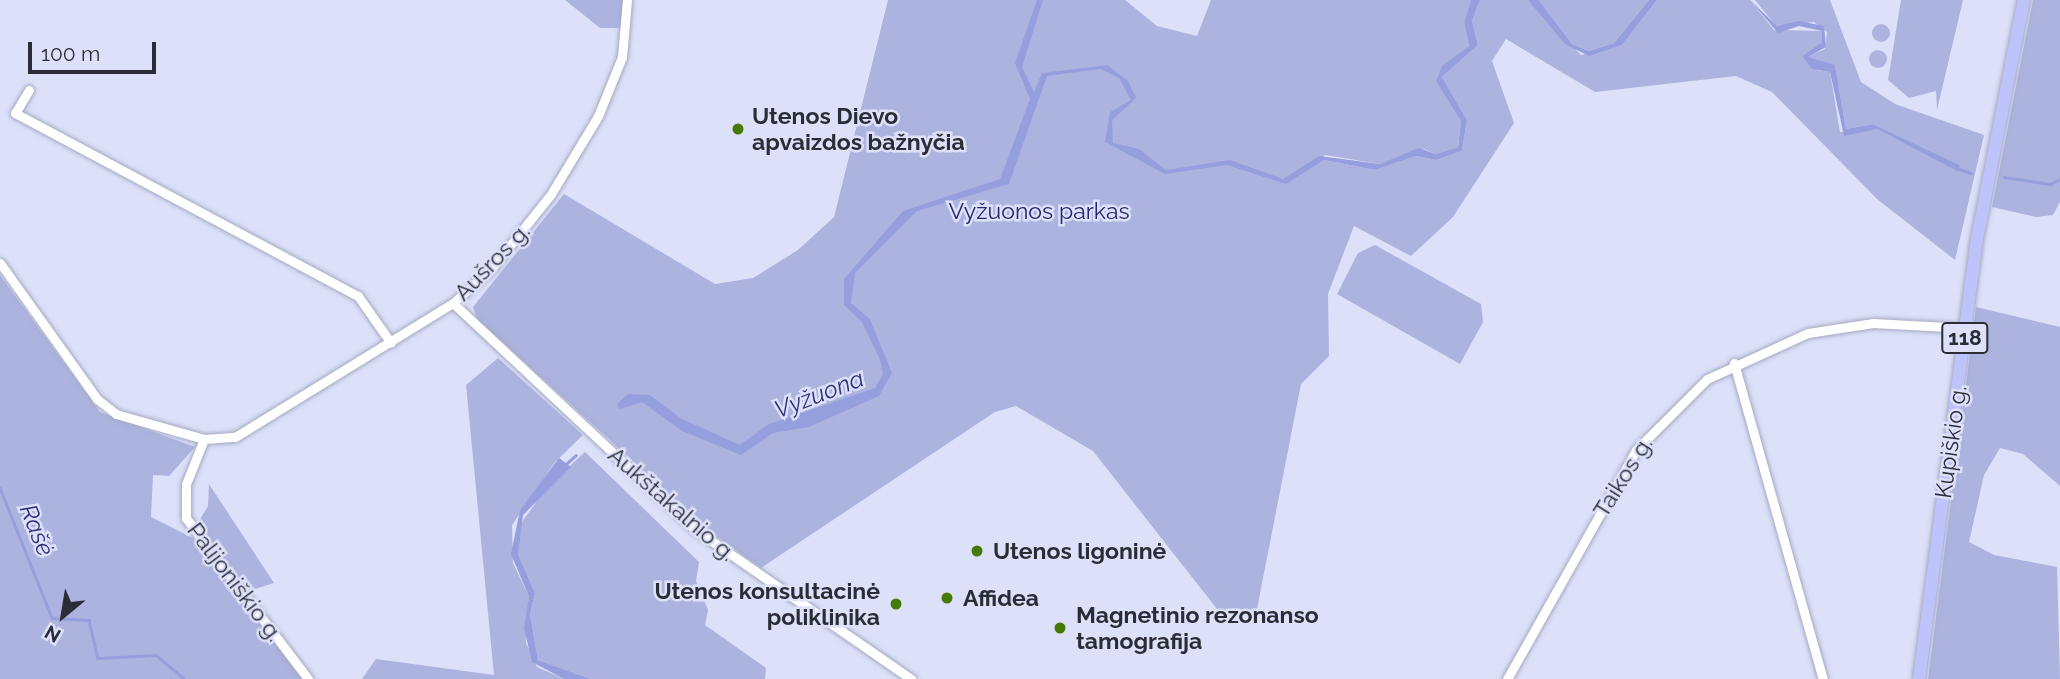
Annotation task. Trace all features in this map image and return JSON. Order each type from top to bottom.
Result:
[{"type":"main road","name":"Kupiškio g.","points":[[1919,679],[1966,328],[2001,98],[2024,0]]},
{"type":"street","name":"Aušros g.","points":[[204,439],[235,436],[453,303],[525,230],[585,139],[622,57],[627,0]]},
{"type":"street","points":[[29,90],[15,113],[358,296],[391,342]]},
{"type":"street","points":[[0,263],[97,399],[130,419],[204,439]]},
{"type":"street","name":"Aukštakalnio g.","points":[[453,303],[696,530],[911,679]]},
{"type":"street","name":"Taikos g.","points":[[1507,679],[1636,450],[1679,402],[1734,363],[1808,333],[1840,327],[1966,328]]},
{"type":"street","points":[[1734,363],[1823,679]]},
{"type":"street","name":"Palijoniškio g.","points":[[204,439],[186,484],[186,518],[308,679]]},
{"type":"green space","points":[[565,0],[623,0],[620,28],[600,28]]},
{"type":"green space","name":"Vyžuonos parkas","points":[[888,0],[1125,0],[1157,26],[1197,36],[1211,0],[1471,0],[1464,22],[1469,46],[1438,75],[1461,121],[1458,147],[1436,154],[1424,149],[1380,164],[1325,155],[1315,165],[1324,160],[1375,170],[1416,156],[1436,160],[1462,151],[1467,120],[1442,77],[1478,45],[1472,21],[1480,0],[1528,0],[1581,55],[1622,45],[1657,0],[1750,0],[1774,30],[1822,31],[1822,42],[1802,56],[1817,70],[1830,72],[1840,132],[1877,129],[1959,171],[1960,165],[1873,124],[1846,129],[1835,66],[1814,64],[1807,57],[1825,49],[1827,32],[1814,22],[1776,26],[1755,0],[1830,0],[1861,82],[1895,104],[1984,135],[1955,260],[1877,199],[1772,92],[1736,76],[1595,92],[1506,39],[1492,61],[1514,123],[1453,217],[1411,256],[1354,226],[1328,294],[1329,356],[1301,384],[1257,609],[1228,623],[1093,451],[1016,406],[995,412],[761,568],[713,534],[477,319],[473,307],[564,194],[715,284],[753,278],[798,250],[834,217]]},
{"type":"green space","points":[[1539,0],[1649,0],[1614,43],[1589,51],[1572,44]]},
{"type":"green space","points":[[1901,0],[1963,0],[1937,110],[1936,91],[1909,98],[1888,80]]},
{"type":"green space","points":[[2033,0],[2060,0],[2060,202],[2053,215],[2036,217],[1992,207]]},
{"type":"green space","points":[[1881,24],[1887,27],[1890,33],[1887,39],[1881,42],[1875,39],[1872,33],[1875,27]]},
{"type":"green space","points":[[1878,50],[1884,53],[1887,59],[1884,65],[1878,68],[1872,65],[1869,59],[1872,53]]},
{"type":"green space","points":[[1375,245],[1481,304],[1483,322],[1460,364],[1337,294],[1358,253]]},
{"type":"green space","points":[[0,275],[100,412],[195,447],[169,476],[153,475],[151,517],[193,538],[303,679],[0,679]]},
{"type":"green space","points":[[1976,307],[2060,327],[2060,486],[2023,454],[2000,448],[1984,475],[1969,542],[1994,555],[2057,567],[2060,679],[1928,679]]},
{"type":"green space","points":[[498,358],[583,435],[555,462],[512,525],[513,563],[529,597],[526,643],[537,667],[564,679],[362,679],[376,659],[494,675],[466,385]]},
{"type":"green space","points":[[585,452],[699,562],[696,581],[708,610],[705,625],[766,668],[765,679],[591,679],[538,660],[530,614],[535,593],[518,554],[519,526],[547,487]]},
{"type":"green space","points":[[209,484],[274,583],[245,592],[196,526],[208,506]]},
{"type":"shaded area","points":[[1037,0],[1043,0],[1022,67],[1034,92],[1042,73],[1107,65],[1128,81],[1136,98],[1112,120],[1113,143],[1139,149],[1166,170],[1230,160],[1283,179],[1319,156],[1380,164],[1419,148],[1436,154],[1458,147],[1461,121],[1436,81],[1442,66],[1469,46],[1464,22],[1471,0],[1480,0],[1472,21],[1478,45],[1442,77],[1467,120],[1462,151],[1436,160],[1416,156],[1375,170],[1324,160],[1286,184],[1227,165],[1165,174],[1105,142],[1110,112],[1131,100],[1119,78],[1101,69],[1047,76],[1009,184],[917,211],[855,273],[851,303],[870,319],[892,373],[879,396],[809,427],[773,433],[741,455],[682,431],[642,402],[620,409],[617,404],[628,394],[650,395],[682,419],[740,445],[769,424],[875,388],[883,374],[880,360],[862,322],[844,305],[844,279],[903,211],[1000,179],[1030,99],[1015,63]]},
{"type":"shaded area","points":[[1528,0],[1539,0],[1572,44],[1589,51],[1614,43],[1649,0],[1657,0],[1622,45],[1589,56],[1565,44]]},
{"type":"shaded area","points":[[1750,0],[1777,26],[1799,21],[1824,26],[1826,47],[1808,57],[1835,65],[1846,129],[1873,124],[1960,165],[1959,172],[1877,129],[1844,136],[1830,72],[1812,69],[1802,56],[1822,42],[1822,31],[1799,26],[1778,33]]},
{"type":"shaded area","points":[[559,458],[571,467],[523,515],[518,554],[535,593],[530,614],[538,660],[591,679],[564,679],[532,662],[524,628],[529,597],[511,554],[520,510]]},
{"type":"waterway","points":[[1957,168],[1971,173]]},
{"type":"waterway","points":[[2004,177],[2050,184],[2060,179]]},
{"type":"waterway","name":"Vyžuona","points":[[566,464],[576,455]]},
{"type":"waterway","name":"Rašė","points":[[0,488],[52,618],[89,620],[98,658],[156,655],[185,679]]},
{"type":"place","name":"Utenos Dievo apvaizdos bažnyčia","points":[[738,129]]},
{"type":"place","name":"Utenos ligoninė","points":[[977,551]]},
{"type":"place","name":"Affidea","points":[[947,598]]},
{"type":"place","name":"Utenos konsultacinė poliklinika","points":[[896,604]]},
{"type":"place","name":"Magnetinio rezonanso tamografija","points":[[1060,628]]}]
